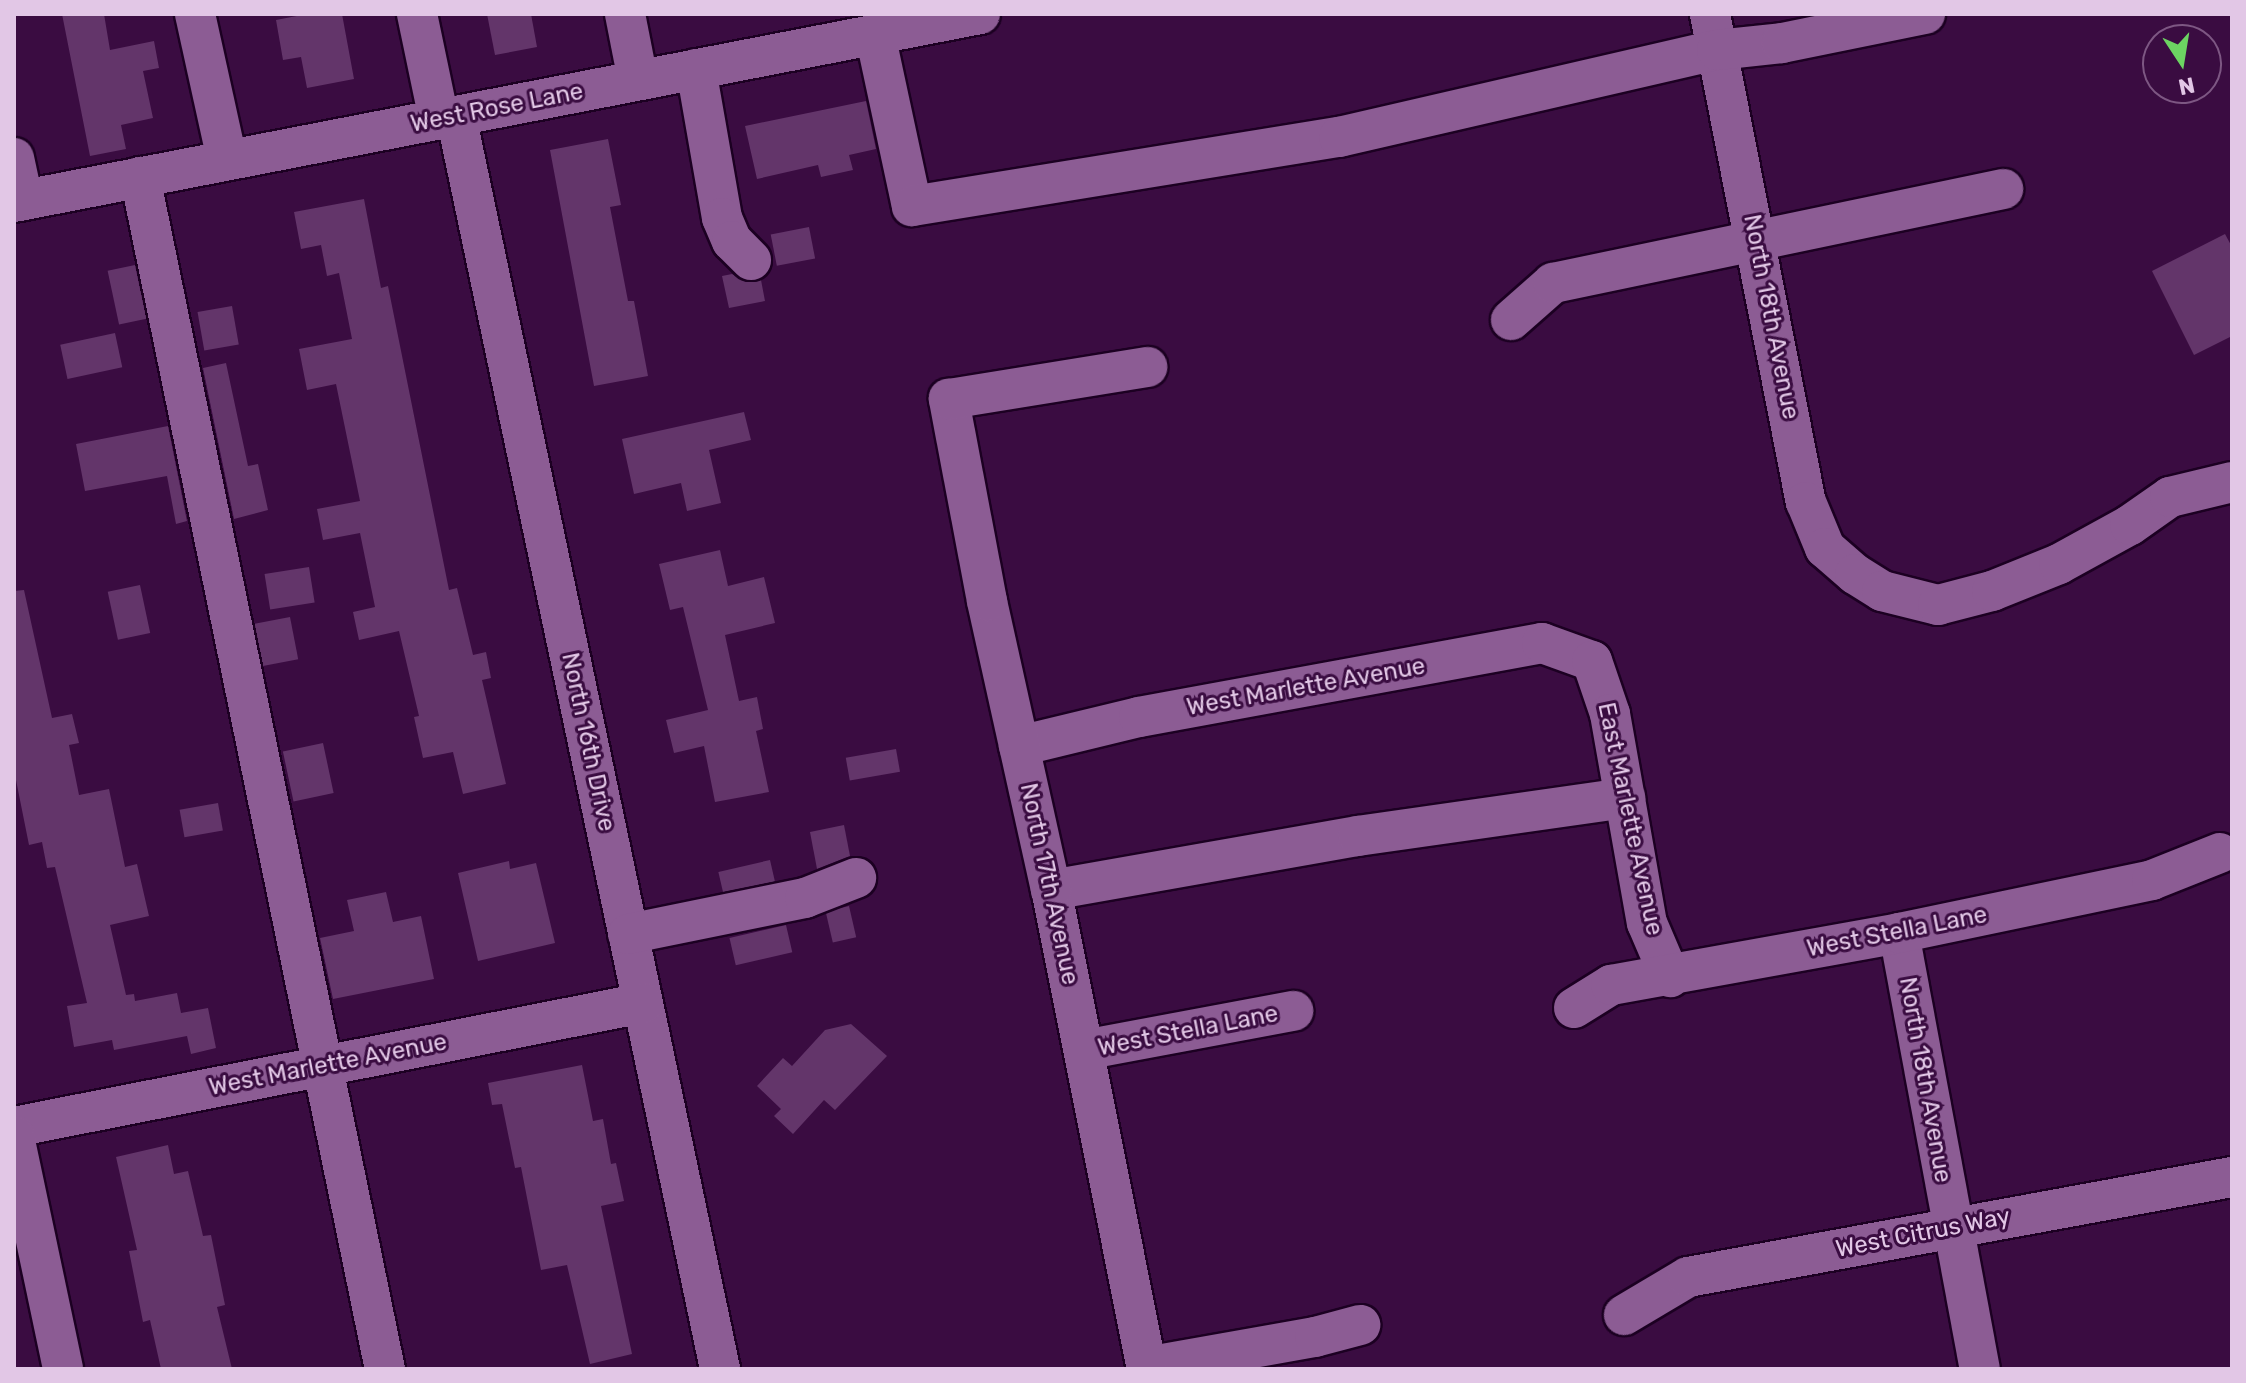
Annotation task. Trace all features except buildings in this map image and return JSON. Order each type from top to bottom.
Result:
[{"type":"street","points":[[195,14],[227,160]]},
{"type":"street","name":"North 16th Drive","points":[[417,14],[448,117],[643,1003],[720,1369]]},
{"type":"street","points":[[625,14],[638,80]]},
{"type":"street","name":"West Rose Lane","points":[[18,201],[696,69],[862,29],[980,14]]},
{"type":"street","points":[[862,29],[912,206],[1339,137],[1713,32],[1782,43],[1925,14]]},
{"type":"street","name":"North 18th Avenue","points":[[1713,32],[1757,239],[1806,502],[1825,548],[1855,574],[1882,591],[1938,605],[1992,591],[2059,564],[2130,525],[2170,497],[2232,482]]},
{"type":"street","points":[[696,69],[722,218],[732,241],[751,260]]},
{"type":"street","points":[[14,158],[18,201]]},
{"type":"street","points":[[140,177],[385,1369]]},
{"type":"street","points":[[1511,320],[1553,283],[2003,189]]},
{"type":"street","name":"North 17th Avenue","points":[[1147,367],[949,399],[987,601],[1051,890],[1147,1368]]},
{"type":"street","name":"West Marlette Avenue","points":[[1019,746],[1139,717],[1542,643],[1592,661]]},
{"type":"street","name":"East Marlette Avenue","points":[[1592,661],[1610,714],[1647,923],[1670,977]]},
{"type":"street","points":[[1051,890],[1358,836],[1625,798]]},
{"type":"street","name":"West Stella Lane","points":[[1574,1008],[1611,985],[1670,977],[1899,933],[2152,880],[2220,853]]},
{"type":"street","points":[[628,934],[805,898],[856,878]]},
{"type":"street","name":"North 18th Avenue","points":[[1899,933],[1980,1369]]},
{"type":"street","name":"West Marlette Avenue","points":[[14,1127],[643,1003]]},
{"type":"street","name":"West Stella Lane","points":[[1084,1050],[1293,1011]]},
{"type":"street","points":[[14,1136],[63,1369]]},
{"type":"street","name":"West Citrus Way","points":[[1624,1315],[1688,1277],[2232,1177]]},
{"type":"street","points":[[1147,1368],[1315,1337],[1360,1325]]}]
